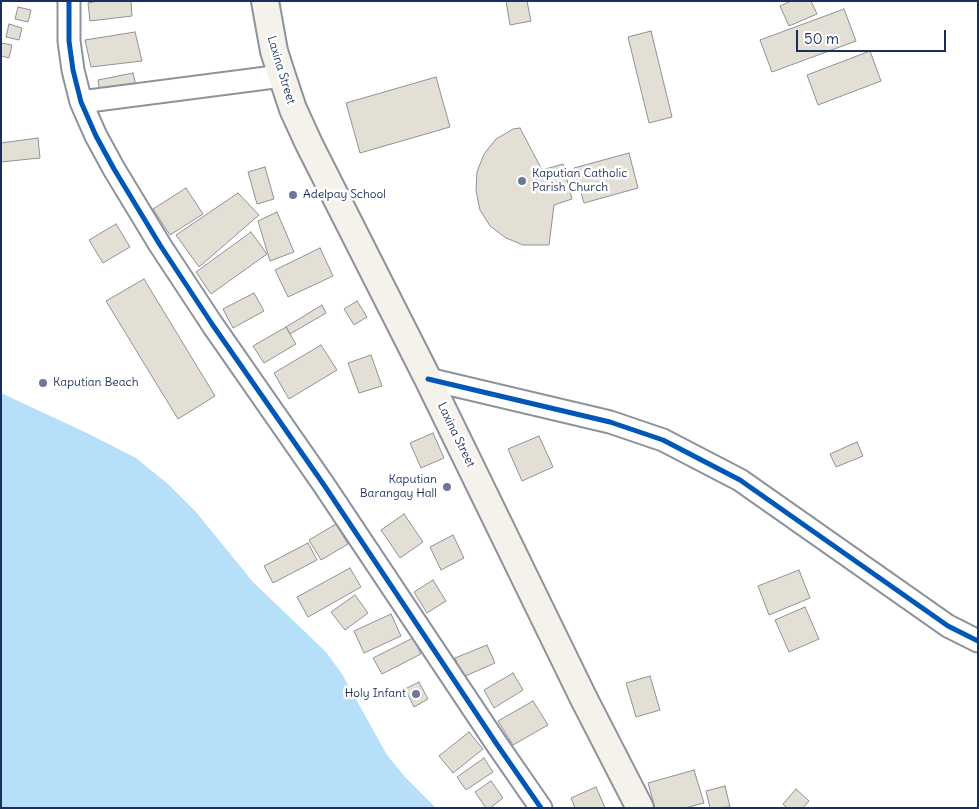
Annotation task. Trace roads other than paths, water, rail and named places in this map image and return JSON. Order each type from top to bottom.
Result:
[{"type":"main road","name":"Laxina Street","points":[[265,1],[274,50],[293,109],[309,144],[428,379],[584,699],[640,808]]},
{"type":"street","points":[[69,1],[69,40],[73,70],[81,102],[96,136],[114,169],[202,308],[324,485],[517,775],[541,808]]},
{"type":"street","points":[[81,102],[282,76]]},
{"type":"street","points":[[428,379],[610,422],[663,440],[740,480],[948,626],[978,642]]},
{"type":"water","points":[[1,393],[136,458],[168,484],[196,512],[253,582],[326,652],[342,674],[387,755],[405,777],[436,808],[1,808]]},
{"type":"place","name":"Kaputian Catholic Parish Church","points":[[522,181]]},
{"type":"place","name":"Adelpay School","points":[[293,195]]},
{"type":"place","name":"Kaputian Beach","points":[[43,383]]},
{"type":"place","name":"Kaputian Barangay Hall","points":[[447,487]]},
{"type":"place","name":"Holy Infant","points":[[416,694]]}]
